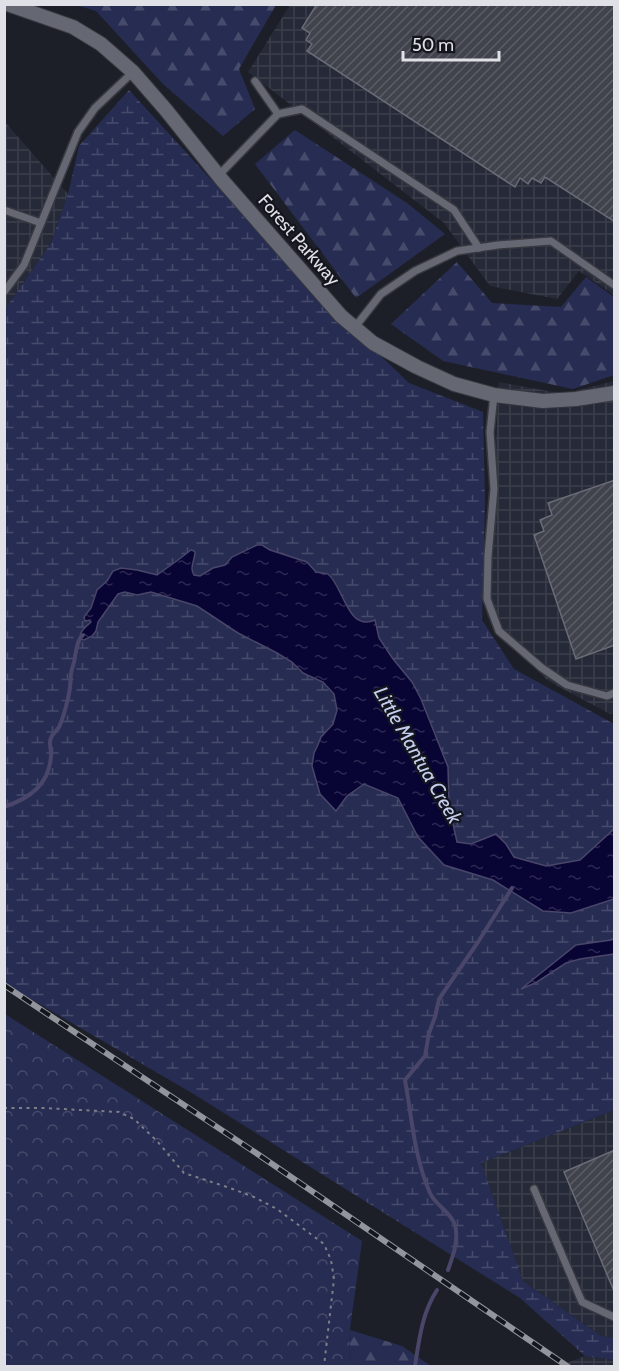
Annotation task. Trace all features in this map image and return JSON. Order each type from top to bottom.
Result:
[{"type":"street","name":"Forest Parkway","points":[[7,4],[73,27],[101,44],[133,72],[218,176],[341,315],[373,343],[454,384],[494,395],[543,401],[615,393]]},
{"type":"lane","points":[[4,292],[24,266],[78,132],[95,108],[133,72]]},
{"type":"lane","points":[[255,81],[278,114]]},
{"type":"lane","points":[[218,176],[278,114],[302,109],[454,210],[479,248]]},
{"type":"lane","points":[[4,210],[41,223]]},
{"type":"lane","points":[[355,327],[381,294],[415,271],[457,251],[551,241],[615,285]]},
{"type":"lane","points":[[494,395],[490,432],[494,489],[487,599],[499,631],[542,668],[567,685],[607,696],[615,693]]},
{"type":"lane","points":[[534,1189],[582,1302],[615,1317]]},
{"type":"path","points":[[4,1108],[119,1112],[134,1119],[184,1173],[254,1197],[277,1209],[324,1244],[331,1260],[334,1279],[324,1366]]},
{"type":"shaded area","points":[[290,5],[614,5],[614,295],[579,271],[557,299],[490,286],[444,223],[248,72]]},
{"type":"shaded area","points":[[5,122],[68,194],[51,243],[5,309]]},
{"type":"shaded area","points":[[614,381],[614,713],[610,714],[548,681],[487,616],[499,382],[564,394]]},
{"type":"shaded area","points":[[614,1110],[614,1338],[601,1336],[523,1281],[481,1163]]},
{"type":"shaded area","points":[[585,1356],[614,1360],[614,1366],[559,1366]]},
{"type":"green space","points":[[76,5],[276,5],[239,69],[255,109],[223,136],[163,84],[96,11]]},
{"type":"green space","points":[[129,90],[312,290],[409,383],[483,412],[485,502],[482,620],[514,669],[614,724],[614,829],[580,860],[546,866],[514,857],[496,834],[471,844],[457,842],[449,806],[448,767],[421,699],[379,638],[375,621],[366,622],[352,614],[330,575],[316,572],[307,562],[270,550],[262,545],[235,555],[225,565],[200,576],[192,572],[194,551],[191,550],[157,575],[130,570],[113,571],[95,593],[91,608],[84,617],[85,621],[91,620],[91,622],[82,631],[80,639],[89,638],[118,594],[125,592],[137,595],[151,592],[197,606],[238,633],[292,662],[299,671],[323,682],[334,694],[337,710],[333,724],[321,737],[314,753],[312,766],[320,794],[336,811],[346,796],[364,784],[398,798],[418,837],[444,865],[493,880],[543,911],[571,913],[614,899],[614,938],[576,945],[523,987],[569,963],[614,954],[614,1110],[481,1163],[523,1281],[601,1336],[614,1338],[614,1360],[585,1356],[520,1298],[192,1093],[5,984],[5,309],[51,243],[68,194],[79,146]]},
{"type":"green space","points":[[295,130],[407,203],[445,234],[356,298],[255,164]]},
{"type":"green space","points":[[457,262],[492,303],[561,307],[586,277],[614,297],[614,375],[573,389],[443,361],[391,324]]},
{"type":"green space","points":[[5,1014],[362,1241],[350,1329],[349,1366],[5,1366]]},
{"type":"green space","points":[[350,1330],[402,1346],[431,1366],[349,1366]]},
{"type":"water","points":[[257,545],[307,562],[316,572],[328,574],[358,620],[366,622],[375,620],[379,638],[412,682],[421,699],[448,767],[449,806],[457,842],[471,844],[496,834],[514,857],[546,866],[580,860],[614,829],[614,899],[571,913],[543,911],[493,880],[444,865],[418,837],[398,798],[364,784],[347,796],[336,811],[320,794],[312,766],[314,753],[321,737],[333,724],[337,710],[334,694],[323,682],[303,673],[292,662],[238,633],[197,606],[151,592],[137,595],[125,592],[118,594],[98,622],[92,636],[84,640],[80,639],[82,631],[91,622],[90,620],[85,621],[84,617],[91,608],[97,590],[107,581],[113,571],[121,568],[157,575],[191,550],[195,552],[192,567],[194,575],[200,576],[213,568],[225,565],[232,557]]},
{"type":"water","points":[[614,938],[614,954],[566,963],[537,982],[521,989],[576,945]]},
{"type":"building","points":[[317,4],[615,4],[615,222],[545,177],[541,183],[532,178],[528,184],[520,178],[515,187],[307,51],[312,44],[306,40],[310,33],[302,28]]},
{"type":"building","points":[[615,480],[615,645],[576,659],[534,535],[544,531],[540,520],[552,515],[548,503]]},
{"type":"building","points":[[615,1150],[615,1291],[614,1291],[564,1172]]},
{"type":"waterway","name":"Little Mantua Creek","points":[[4,807],[30,795],[42,783],[46,775],[51,756],[50,740],[59,727],[64,713],[78,644],[83,635]]},
{"type":"waterway","points":[[448,1270],[456,1242],[455,1225],[450,1216],[432,1197],[425,1179],[417,1151],[405,1080],[425,1056],[439,999],[512,888]]},
{"type":"waterway","points":[[415,1366],[425,1317],[437,1290]]},
{"type":"railway","points":[[4,985],[259,1155],[567,1366]]}]
